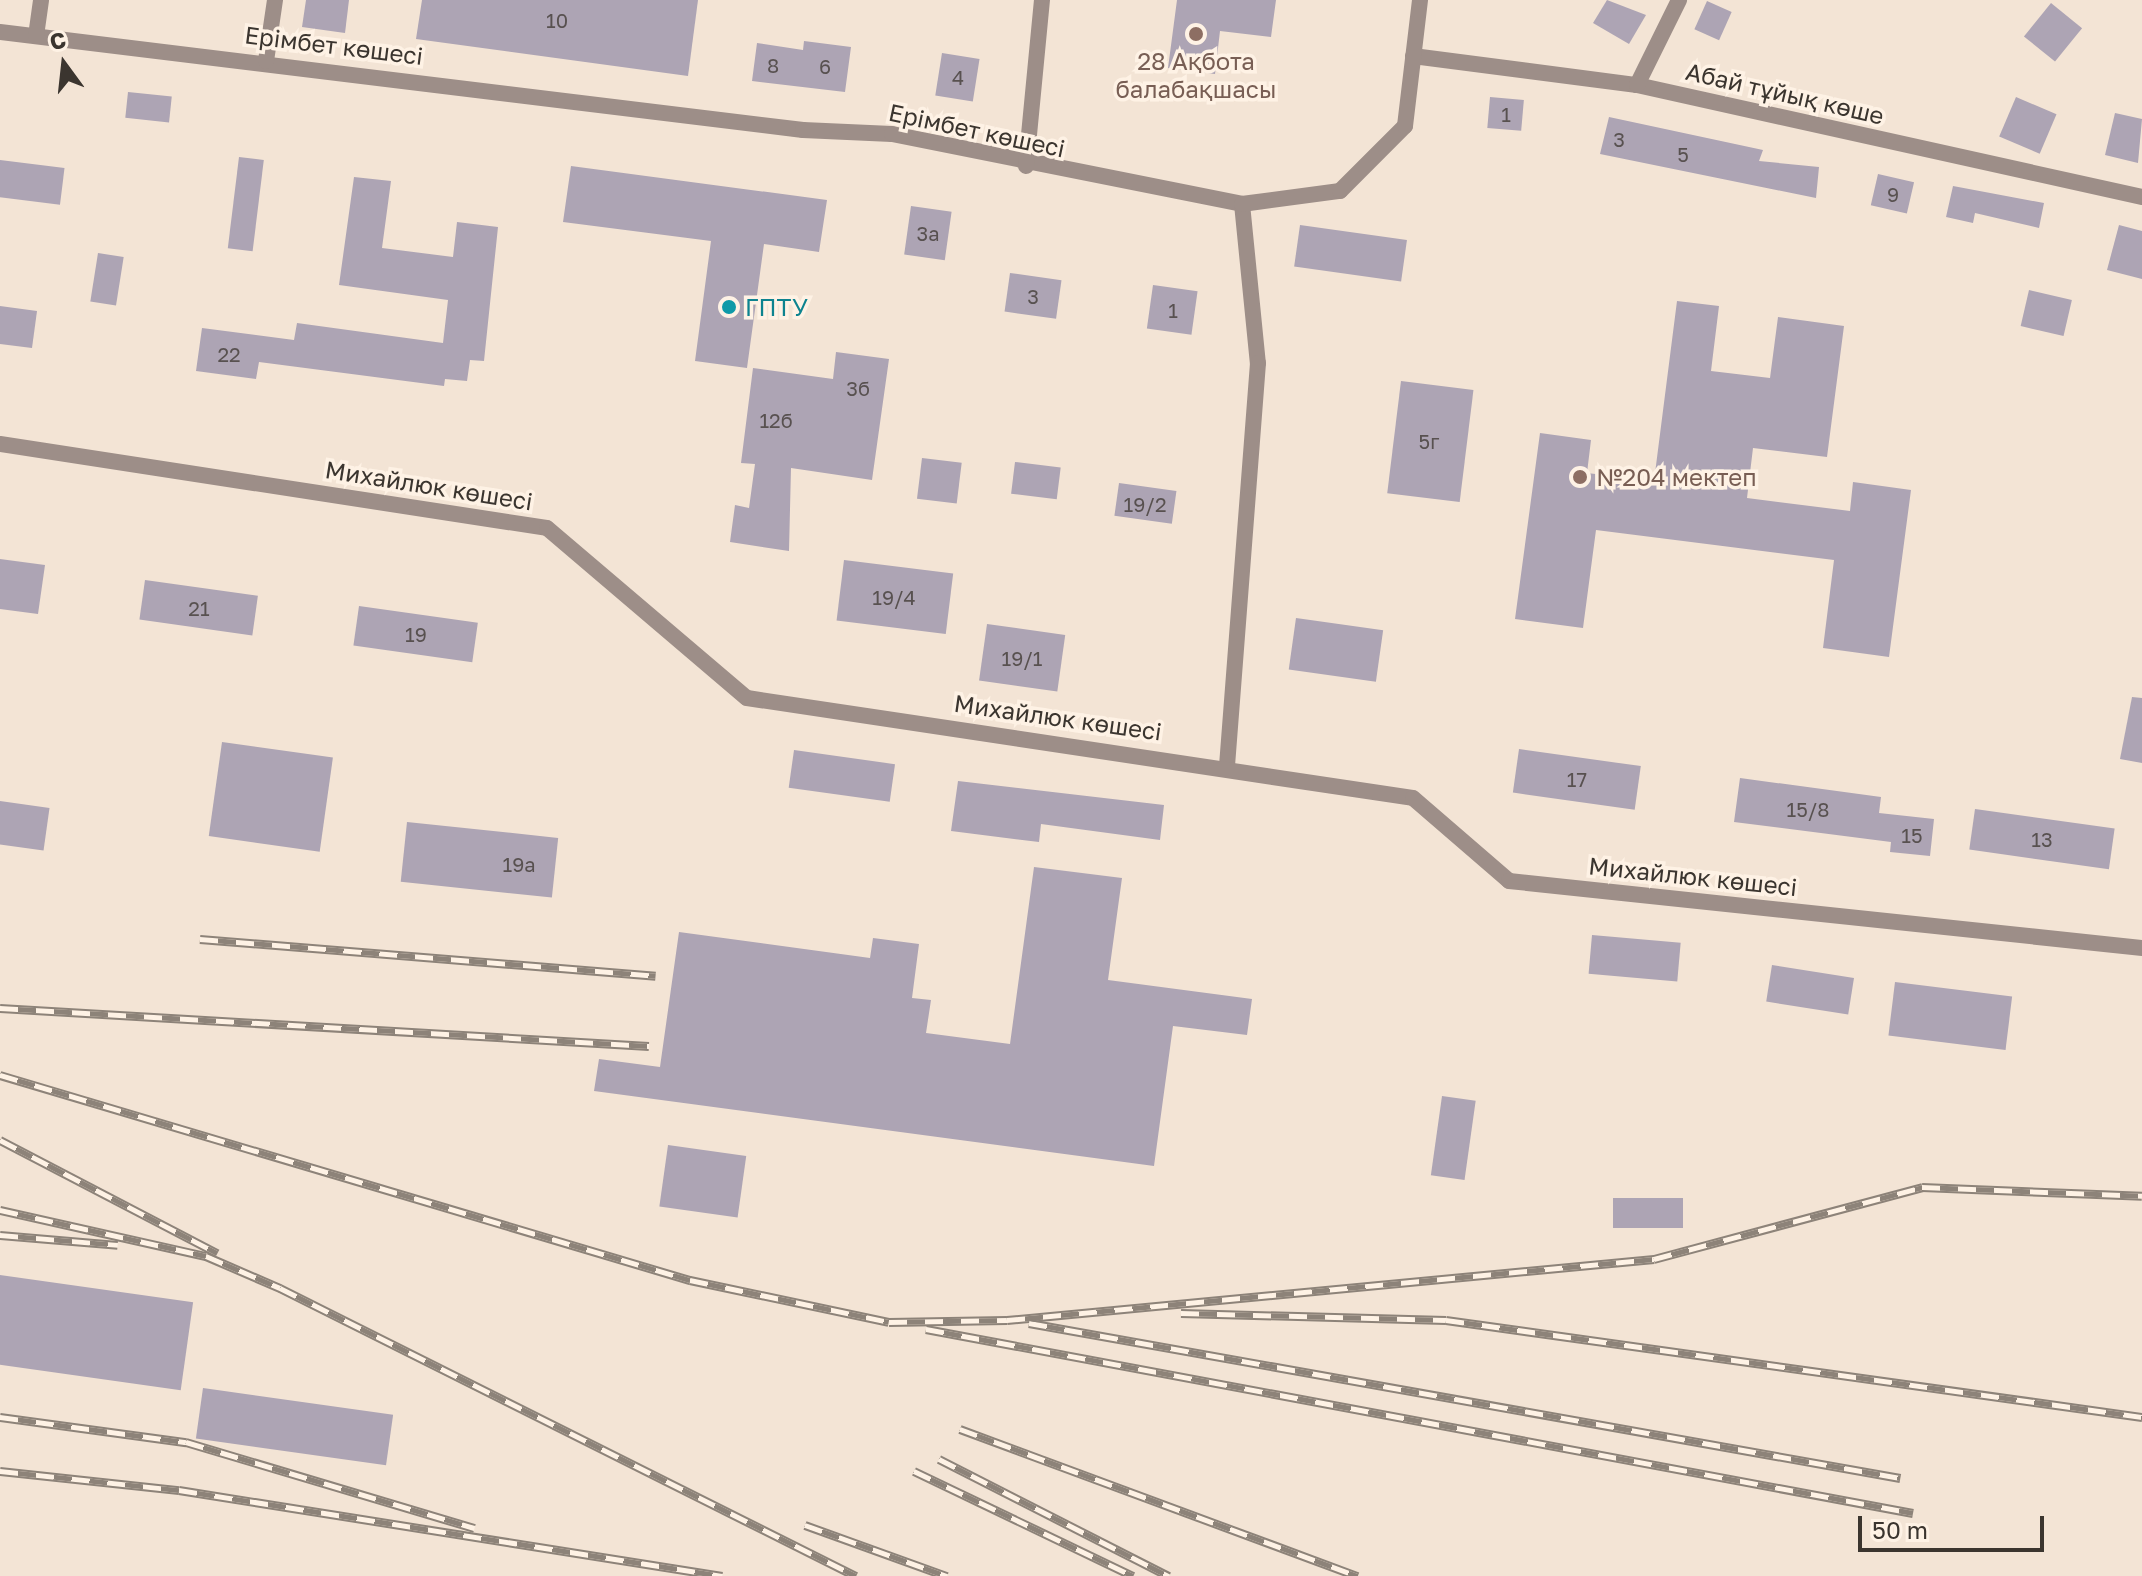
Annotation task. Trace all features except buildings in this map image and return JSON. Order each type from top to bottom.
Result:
[{"type":"street","points":[[36,36],[41,0]]},
{"type":"street","points":[[266,61],[275,0]]},
{"type":"street","points":[[1026,166],[1042,0]]},
{"type":"street","name":"Ерімбет көшесі","points":[[0,32],[266,61],[803,130],[892,134],[1026,166],[1242,204],[1340,191],[1405,126],[1420,0]]},
{"type":"street","points":[[1637,85],[1679,0]]},
{"type":"street","name":"Абай тұйық көше","points":[[1413,56],[1637,85],[2142,197]]},
{"type":"street","points":[[1227,764],[1258,363],[1242,204]]},
{"type":"street","name":"Михайлюк көшесі","points":[[0,444],[547,528],[747,698],[1227,764],[1413,798],[1509,881],[2142,948]]},
{"type":"railway","points":[[200,939],[655,976]]},
{"type":"railway","points":[[0,1008],[649,1046]]},
{"type":"railway","points":[[0,1075],[690,1280],[889,1322],[1007,1320],[1654,1259],[1922,1187],[2142,1196]]},
{"type":"railway","points":[[0,1140],[217,1253]]},
{"type":"railway","points":[[0,1210],[206,1256],[280,1288],[856,1576]]},
{"type":"railway","points":[[0,1235],[118,1245]]},
{"type":"railway","points":[[1181,1313],[1446,1320],[2142,1417]]},
{"type":"railway","points":[[1029,1323],[1900,1478]]},
{"type":"railway","points":[[926,1329],[1913,1513]]},
{"type":"railway","points":[[0,1417],[186,1442],[474,1528]]},
{"type":"railway","points":[[960,1429],[1358,1576]]},
{"type":"railway","points":[[939,1459],[1169,1576]]},
{"type":"railway","points":[[0,1471],[179,1490],[722,1576]]},
{"type":"railway","points":[[914,1471],[1133,1576]]},
{"type":"railway","points":[[805,1525],[947,1576]]},
{"type":"place","name":"28 Ақбота балабақшасы","points":[[1196,34]]},
{"type":"place","name":"ГПТУ","points":[[729,307]]},
{"type":"place","name":"№204 мектеп","points":[[1580,477]]}]
